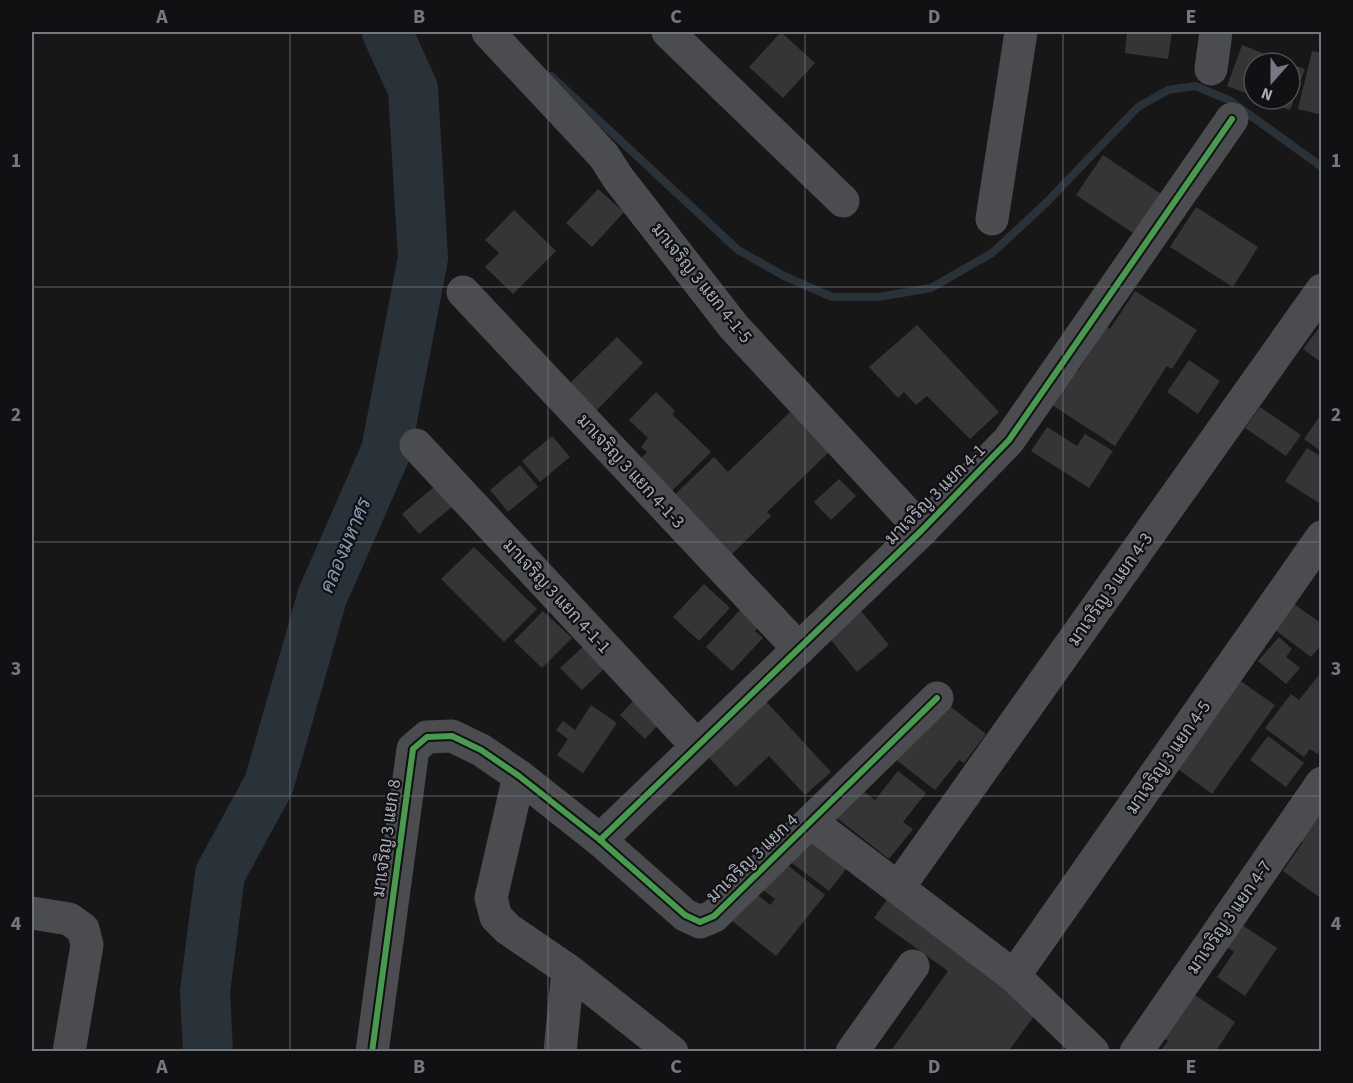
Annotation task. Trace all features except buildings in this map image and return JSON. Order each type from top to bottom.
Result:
[{"type":"street","name":"มาเจริญ 3 แยก 4-1-5","points":[[488,32],[604,156],[618,178],[734,327],[922,530]]},
{"type":"street","points":[[668,32],[843,201]]},
{"type":"street","points":[[992,219],[1021,32]]},
{"type":"street","points":[[1210,69],[1216,32]]},
{"type":"street","name":"มาเจริญ 3 แยก 4-1","points":[[600,840],[922,530],[1009,440],[1232,119]]},
{"type":"street","name":"มาเจริญ 3 แยก 4-3","points":[[898,888],[1322,290]]},
{"type":"street","name":"มาเจริญ 3 แยก 4-1-3","points":[[463,292],[799,649]]},
{"type":"street","name":"มาเจริญ 3 แยก 4-1-1","points":[[416,445],[697,746]]},
{"type":"street","name":"มาเจริญ 3 แยก 4-5","points":[[1014,976],[1322,537]]},
{"type":"street","name":"มาเจริญ 3 แยก 4","points":[[519,776],[600,840],[685,915],[700,922],[714,916],[937,698]]},
{"type":"street","name":"มาเจริญ 3 แยก 8","points":[[372,1052],[413,748],[427,737],[452,736],[481,750],[519,776]]},
{"type":"street","points":[[519,776],[491,898],[496,917],[508,929],[568,970],[672,1052]]},
{"type":"street","name":"มาเจริญ 3 แยก 4-7","points":[[1136,1052],[1322,783]]},
{"type":"street","name":"มาเจริญ 3 แยก 4","points":[[811,822],[1014,976],[1093,1052]]},
{"type":"street","points":[[32,913],[69,919],[83,929],[87,945],[69,1052]]},
{"type":"street","points":[[852,1052],[913,966]]},
{"type":"street","points":[[560,1052],[568,970]]},
{"type":"waterway","name":"คลองมหาศร","points":[[208,1052],[205,991],[220,874],[269,784],[322,597],[386,451],[423,258],[413,89],[387,32]]},
{"type":"waterway","points":[[551,76],[738,250],[784,276],[832,297],[878,297],[931,288],[992,253],[1045,204],[1138,107],[1168,90],[1195,86],[1229,100],[1322,167]]},
{"type":"cycle path","points":[[600,840],[922,530],[1009,440],[1232,119]]},
{"type":"cycle path","points":[[372,1052],[413,749],[427,737],[452,736],[481,750],[519,776],[600,840],[685,915],[700,922],[714,916],[937,698]]}]
